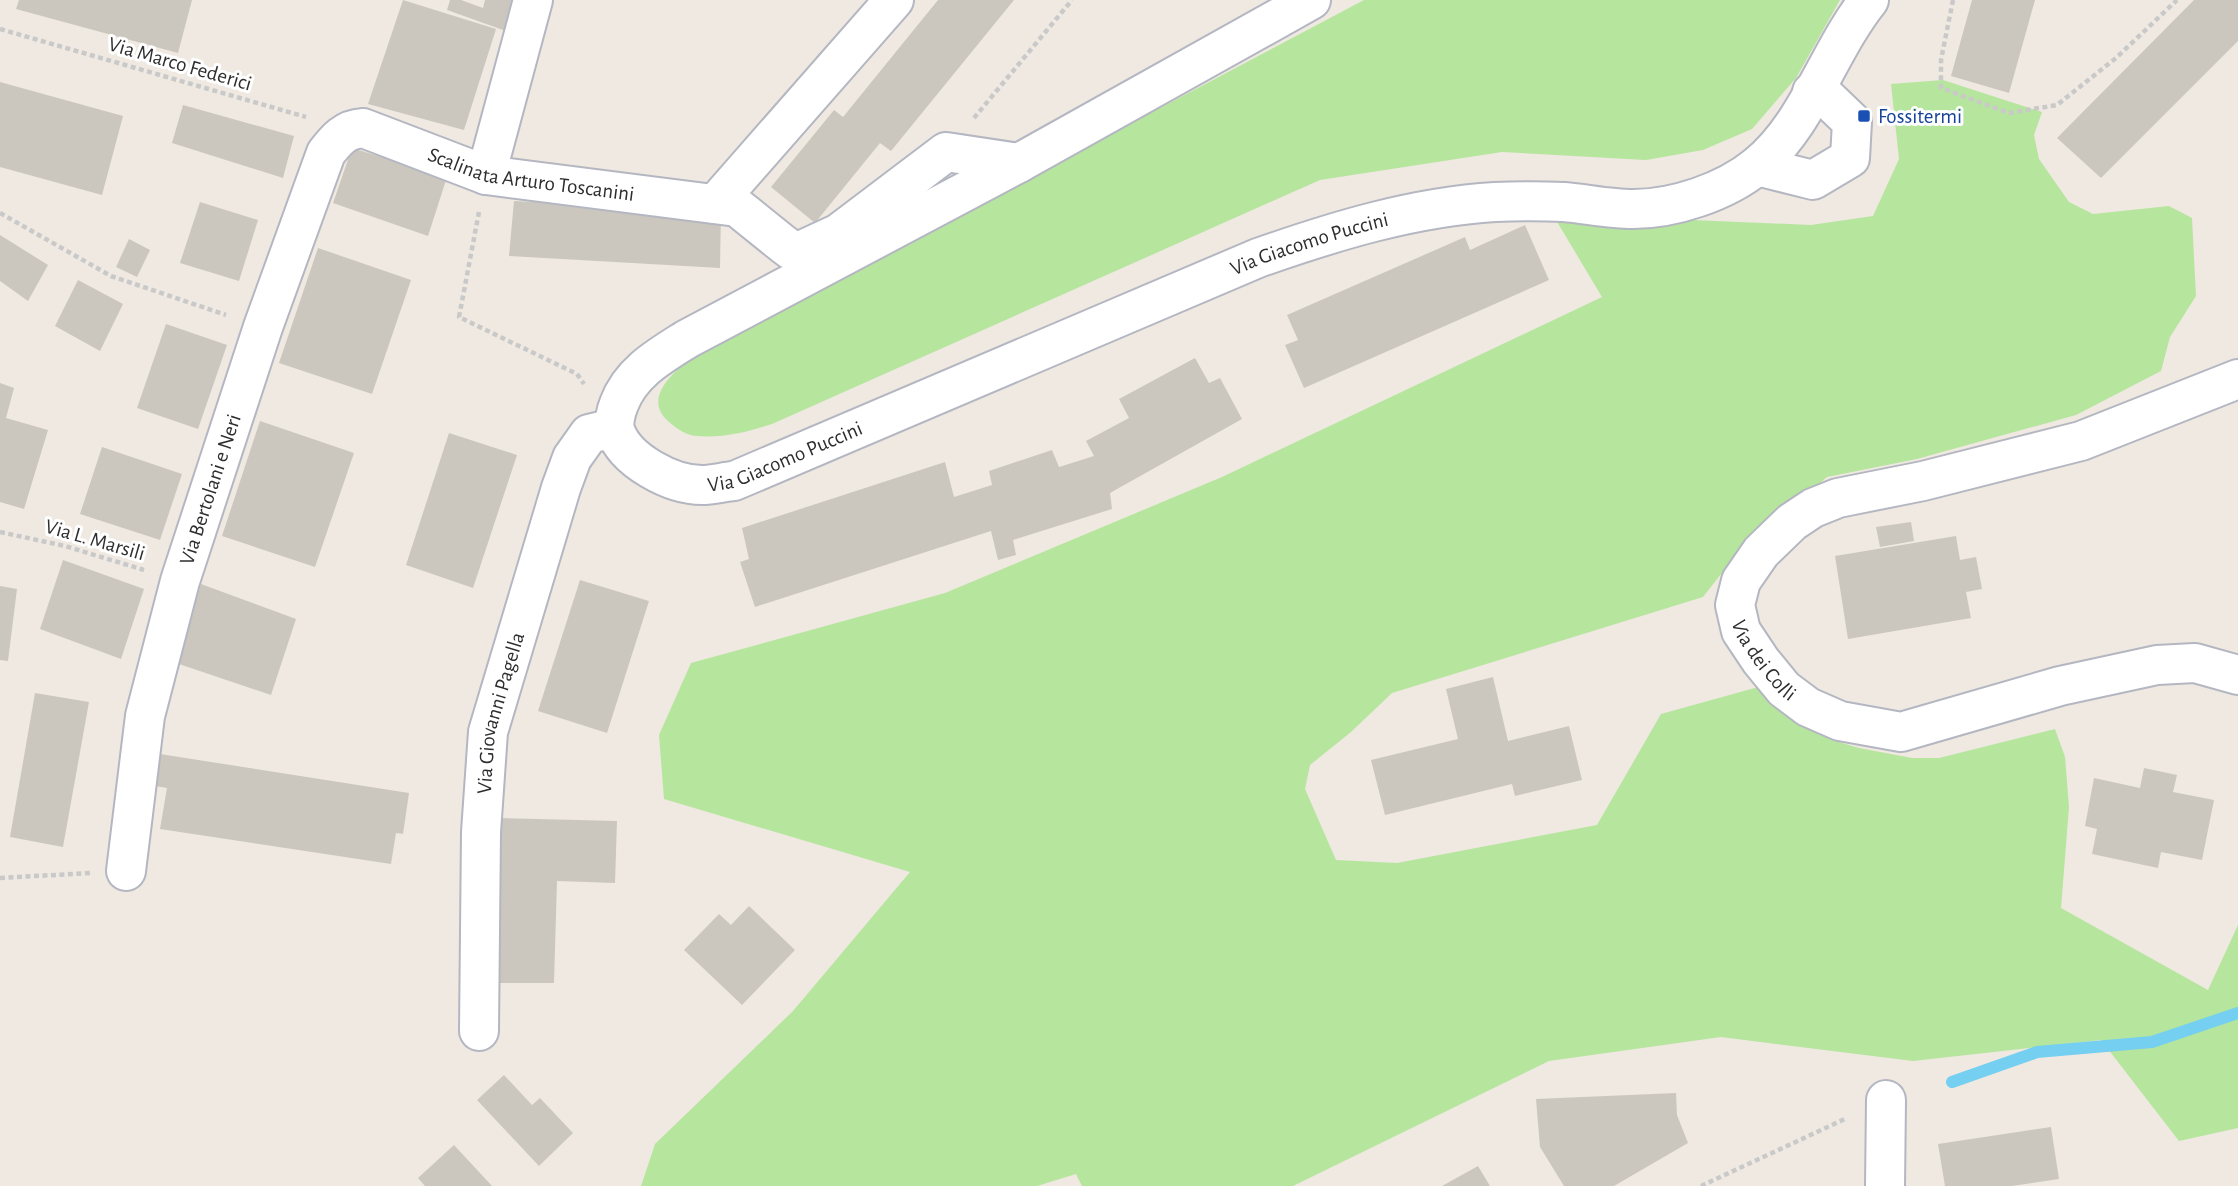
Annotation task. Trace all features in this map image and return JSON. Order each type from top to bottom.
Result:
[{"type":"street","points":[[486,175],[533,0]]},
{"type":"street","points":[[715,204],[894,0]]},
{"type":"street","points":[[614,428],[619,405],[632,382],[648,363],[687,339],[1018,163],[1311,0]]},
{"type":"street","name":"Via Giacomo Puccini","points":[[614,428],[622,443],[634,456],[648,468],[671,479],[700,485],[734,481],[1258,258],[1330,233],[1415,212],[1495,202],[1561,202],[1634,209],[1690,200],[1730,185],[1757,166],[1779,145],[1869,0]]},
{"type":"street","points":[[1757,166],[1813,180],[1850,158],[1852,122],[1827,98],[1812,92]]},
{"type":"street","name":"Scalinata Arturo Toscanini","points":[[351,130],[363,128],[486,175],[737,207],[791,250],[800,251],[839,233],[946,152]]},
{"type":"street","name":"Via Bertolani e Neri","points":[[125,871],[145,716],[180,581],[263,327],[326,153],[334,142],[351,130]]},
{"type":"street","points":[[946,152],[1018,163]]},
{"type":"street","name":"Via dei Colli","points":[[2238,379],[2081,441],[1923,481],[1838,498],[1813,508],[1792,522],[1761,552],[1741,581],[1735,605],[1741,631],[1761,662],[1784,688],[1808,707],[1840,721],[1901,732],[2060,686],[2157,665],[2195,663],[2238,675]]},
{"type":"street","name":"Via Giovanni Pagella","points":[[479,1031],[481,832],[488,732],[572,458],[589,434],[614,428]]},
{"type":"street","points":[[1885,1186],[1886,1100]]},
{"type":"path","points":[[946,152],[1072,0]]},
{"type":"path","points":[[1953,0],[1941,60],[1941,88],[2009,113],[2057,105],[2116,58],[2177,0]]},
{"type":"path","name":"Via Marco Federici","points":[[0,29],[351,130]]},
{"type":"path","points":[[486,175],[459,317],[577,374],[614,428]]},
{"type":"path","points":[[0,213],[111,276],[263,327]]},
{"type":"path","name":"Via L. Marsili","points":[[0,532],[65,546],[180,581]]},
{"type":"path","points":[[0,878],[125,871]]},
{"type":"path","points":[[1701,1186],[1886,1100]]},
{"type":"green space","points":[[1364,0],[1840,0],[1796,78],[1752,129],[1703,150],[1646,160],[1502,152],[1320,180],[772,424],[735,434],[697,436],[678,429],[661,412],[658,402],[666,382],[701,351]]},
{"type":"green space","points":[[1943,80],[2042,112],[2034,135],[2039,159],[2069,202],[2093,214],[2169,206],[2192,218],[2196,296],[2170,337],[2161,371],[2076,415],[1917,459],[1827,477],[1736,555],[1703,597],[1392,693],[1351,732],[1310,765],[1305,789],[1336,860],[1397,863],[1597,825],[1661,714],[1762,686],[1832,740],[1912,758],[1939,758],[2055,729],[2065,757],[2069,807],[2061,908],[2208,990],[2238,925],[2238,1128],[2179,1141],[2101,1040],[1913,1061],[1721,1037],[1549,1061],[1293,1186],[1082,1186],[1076,1174],[1037,1186],[641,1186],[655,1144],[793,1011],[910,872],[664,799],[659,735],[691,663],[945,593],[1222,477],[1602,297],[1556,220],[1692,220],[1811,225],[1873,216],[1899,159],[1891,84]]},
{"type":"building","points":[[19,0],[192,0],[178,53],[16,9]]},
{"type":"building","points":[[403,0],[496,29],[464,130],[368,104]]},
{"type":"building","points":[[450,0],[461,0],[483,8],[485,0],[517,0],[506,31],[447,10]]},
{"type":"building","points":[[938,0],[1014,0],[891,151],[880,143],[815,223],[771,187],[834,110],[843,117]]},
{"type":"building","points":[[1972,0],[2035,0],[2009,93],[1951,76]]},
{"type":"building","points":[[2194,0],[2238,0],[2238,41],[2101,178],[2057,138]]},
{"type":"building","points":[[0,82],[123,116],[102,195],[0,167]]},
{"type":"building","points":[[183,105],[294,136],[283,178],[172,143]]},
{"type":"building","points":[[352,148],[447,177],[428,236],[333,203]]},
{"type":"building","points":[[514,201],[721,211],[720,268],[509,256]]},
{"type":"building","points":[[200,202],[258,220],[239,281],[180,263]]},
{"type":"building","points":[[1525,225],[1549,280],[1304,388],[1285,345],[1298,340],[1287,315],[1465,237],[1470,250]]},
{"type":"building","points":[[0,235],[48,265],[28,301],[0,281]]},
{"type":"building","points":[[129,239],[150,250],[137,277],[116,267]]},
{"type":"building","points":[[318,248],[411,280],[372,394],[279,363]]},
{"type":"building","points":[[78,280],[123,304],[100,351],[55,326]]},
{"type":"building","points":[[166,324],[227,345],[198,429],[137,408]]},
{"type":"building","points":[[1195,358],[1209,383],[1220,378],[1242,419],[1110,493],[1112,509],[1013,540],[1016,555],[998,560],[991,531],[755,607],[740,562],[749,559],[742,528],[945,462],[954,497],[992,485],[989,471],[1052,450],[1059,467],[1094,456],[1086,441],[1129,418],[1119,399]]},
{"type":"building","points":[[0,383],[14,388],[6,418],[48,430],[24,509],[0,502]]},
{"type":"building","points":[[260,421],[354,453],[315,567],[222,536]]},
{"type":"building","points":[[449,433],[517,455],[473,588],[406,565]]},
{"type":"building","points":[[102,447],[182,474],[160,540],[80,514]]},
{"type":"building","points":[[1911,522],[1914,541],[1880,547],[1876,527]]},
{"type":"building","points":[[1956,536],[1960,560],[1976,557],[1982,589],[1966,592],[1971,618],[1848,639],[1835,556]]},
{"type":"building","points":[[63,560],[144,589],[121,659],[40,629]]},
{"type":"building","points":[[580,580],[649,601],[607,733],[538,711]]},
{"type":"building","points":[[201,584],[296,619],[271,695],[176,663]]},
{"type":"building","points":[[0,586],[17,589],[8,661],[0,660]]},
{"type":"building","points":[[1493,677],[1508,741],[1569,726],[1582,780],[1515,796],[1512,784],[1385,815],[1371,760],[1458,739],[1446,689]]},
{"type":"building","points":[[35,693],[89,702],[63,847],[10,837]]},
{"type":"building","points":[[160,754],[409,793],[403,834],[396,833],[391,864],[160,829],[167,788],[155,786]]},
{"type":"building","points":[[2144,768],[2177,775],[2173,792],[2214,800],[2202,860],[2161,852],[2158,868],[2092,854],[2097,829],[2085,826],[2094,778],[2140,788]]},
{"type":"building","points":[[500,818],[617,821],[615,883],[557,881],[554,983],[500,983]]},
{"type":"building","points":[[749,906],[795,950],[742,1005],[684,950],[719,914],[731,925]]},
{"type":"building","points":[[504,1075],[532,1105],[540,1098],[573,1133],[539,1166],[477,1100]]},
{"type":"building","points":[[1676,1093],[1677,1115],[1688,1143],[1614,1186],[1564,1186],[1540,1147],[1536,1099]]},
{"type":"building","points":[[2051,1127],[2059,1179],[2012,1186],[1945,1186],[1938,1144]]},
{"type":"building","points":[[454,1145],[492,1186],[425,1186],[418,1178]]},
{"type":"building","points":[[1478,1166],[1490,1186],[1442,1186]]},
{"type":"waterway","points":[[1952,1082],[2037,1052],[2152,1042],[2238,1013]]},
{"type":"place","name":"Fossitermi","points":[[1864,116]]}]
